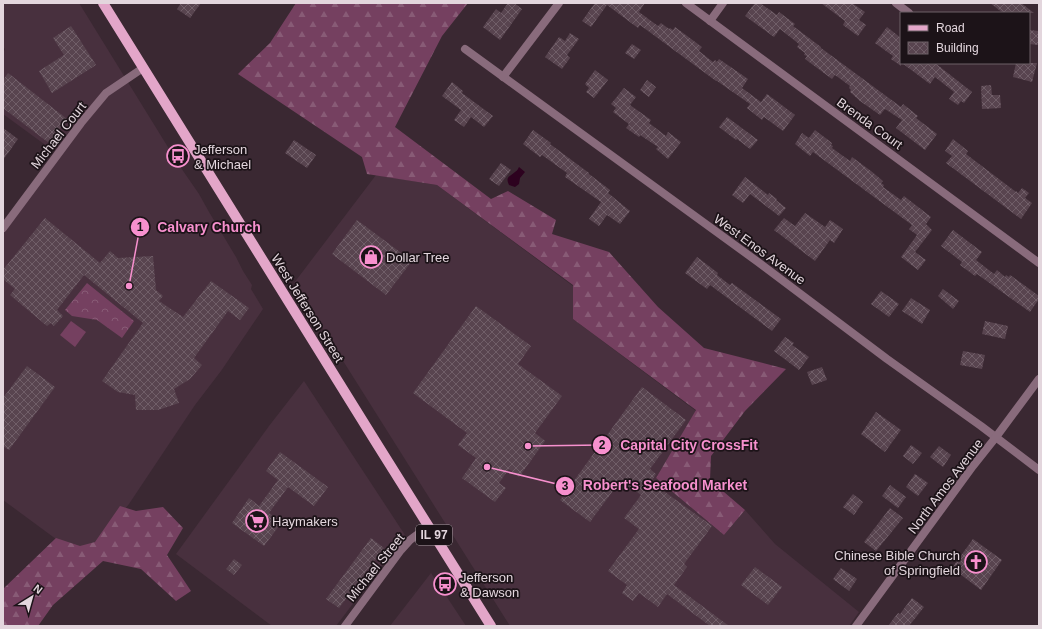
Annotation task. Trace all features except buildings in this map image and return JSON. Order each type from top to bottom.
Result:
[{"type":"main road","name":"West Jefferson Street","points":[[103,3],[381,451],[492,626]]},
{"type":"street","points":[[504,77],[559,3]]},
{"type":"street","name":"Brenda Court","points":[[686,3],[1039,263]]},
{"type":"street","points":[[710,21],[723,3]]},
{"type":"street","points":[[896,3],[908,12]]},
{"type":"street","name":"West Enos Avenue","points":[[465,49],[758,262],[887,359],[996,437],[1039,470]]},
{"type":"street","name":"Michael Court","points":[[3,228],[81,122],[106,93],[143,68]]},
{"type":"street","name":"North Amos Avenue","points":[[856,626],[968,472],[1039,380]]},
{"type":"street","name":"Michael Street","points":[[345,626],[401,550],[410,540],[429,526]]},
{"type":"shaded area","points":[[3,3],[79,3],[179,165],[199,194],[252,285],[251,289],[263,309],[221,371],[195,405],[129,504],[99,542],[84,548],[60,542],[3,500],[3,233],[59,155],[3,114],[3,53],[5,49],[3,47]]},
{"type":"shaded area","points":[[519,167],[525,172],[520,178],[519,184],[515,187],[509,185],[508,178]]},
{"type":"shaded area","points":[[376,175],[437,185],[573,286],[573,319],[696,411],[656,478],[724,535],[745,510],[775,544],[859,612],[849,626],[510,626],[294,283]]},
{"type":"shaded area","points":[[304,381],[405,535],[336,626],[272,626],[176,554],[269,426]]},
{"type":"shaded area","points":[[431,573],[466,626],[390,626]]},
{"type":"green space","points":[[296,3],[468,3],[442,36],[395,127],[491,199],[508,191],[556,220],[552,234],[609,252],[658,307],[704,348],[786,369],[745,411],[711,456],[710,480],[745,510],[724,535],[656,478],[696,410],[573,319],[573,285],[437,185],[367,174],[362,157],[238,74],[270,43]]},
{"type":"green space","points":[[87,283],[134,321],[122,338],[97,320],[72,316],[65,310]]},
{"type":"green space","points":[[71,321],[86,332],[75,347],[60,335]]},
{"type":"green space","points":[[120,506],[136,511],[163,507],[183,528],[167,555],[191,591],[176,601],[141,569],[103,561],[53,605],[38,626],[3,626],[3,589],[56,538],[80,546],[95,542]]},
{"type":"place","name":"Jefferson & Michael","points":[[178,156]]},
{"type":"place","name":"Dollar Tree","points":[[371,257]]},
{"type":"place","name":"Calvary Church","points":[[129,286]]},
{"type":"place","name":"Capital City CrossFit","points":[[528,446]]},
{"type":"place","name":"Robert's Seafood Market","points":[[487,467]]},
{"type":"place","name":"Haymakers","points":[[257,521]]},
{"type":"place","name":"Chinese Bible Church of Springfield","points":[[976,562]]},
{"type":"place","name":"Jefferson & Dawson","points":[[445,584]]}]
